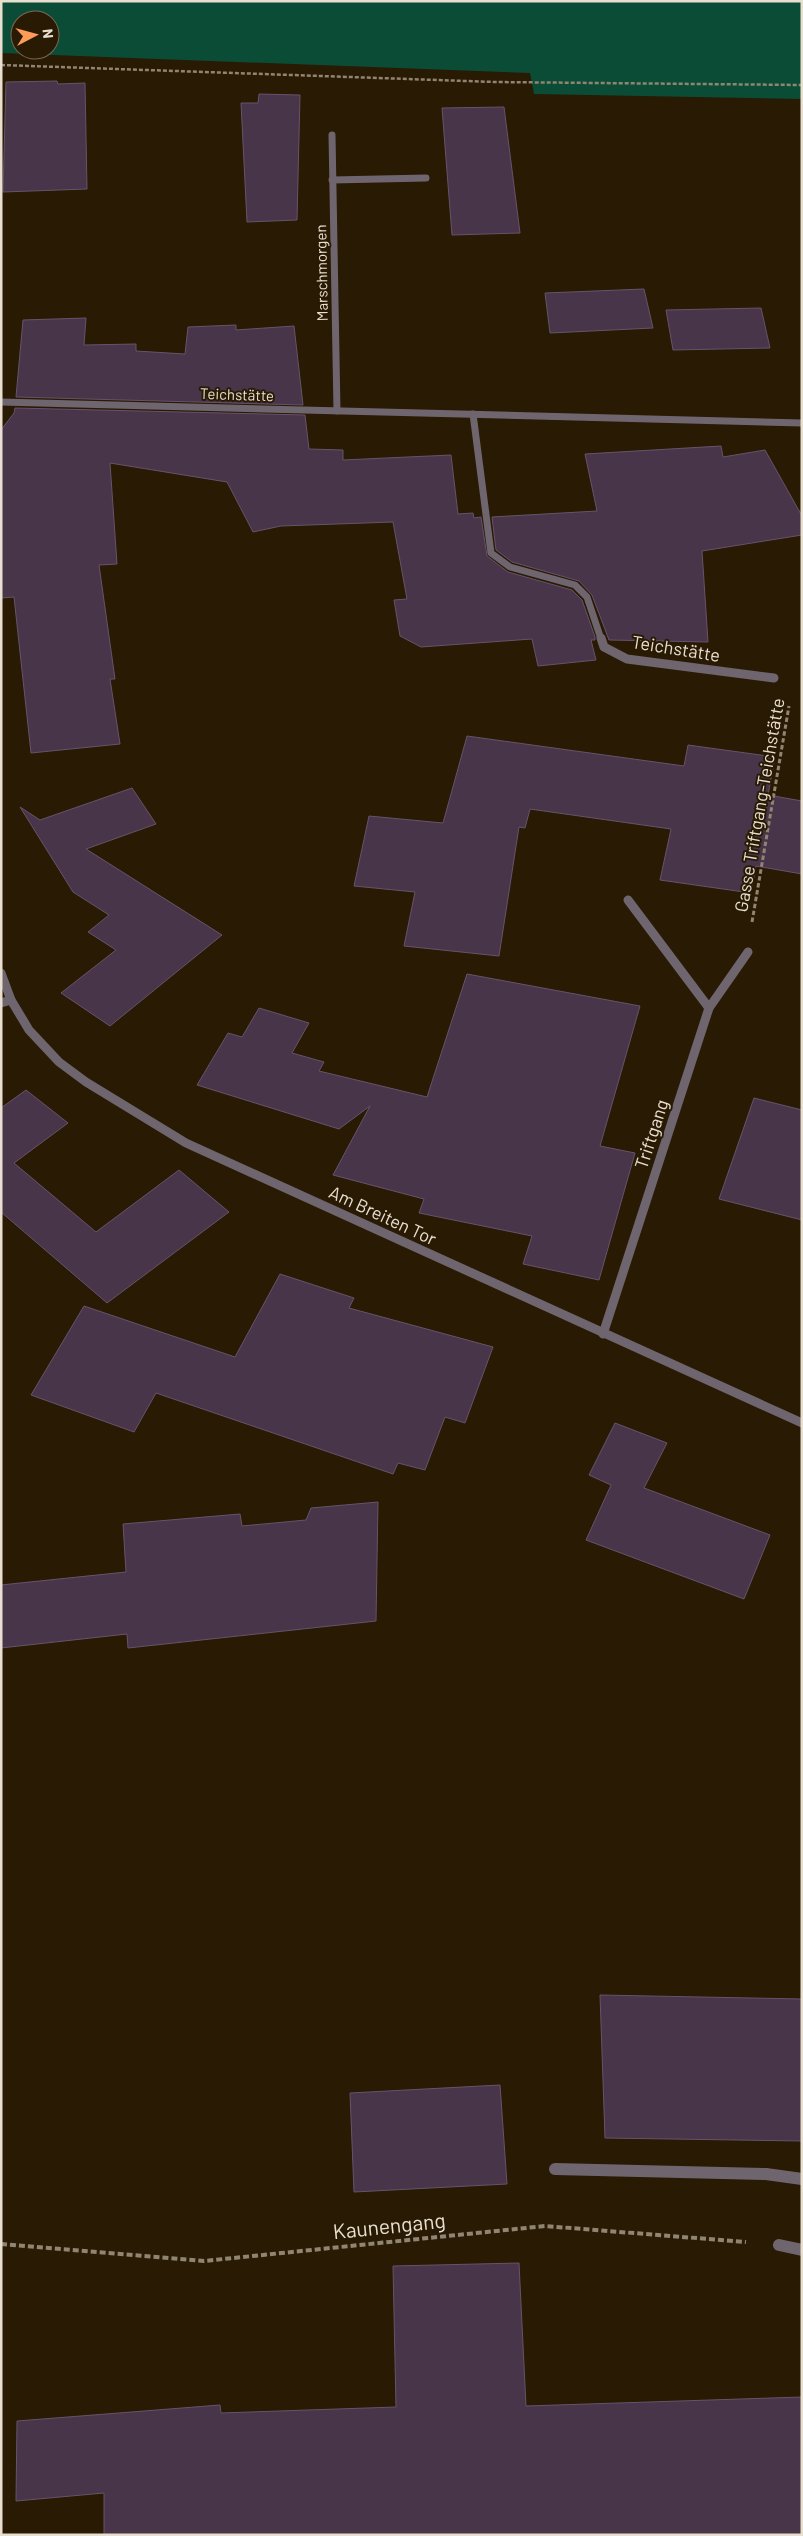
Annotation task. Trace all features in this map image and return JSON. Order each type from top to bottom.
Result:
[{"type":"street","name":"Marschmorgen","points":[[332,135],[337,411]]},
{"type":"street","points":[[332,180],[426,178]]},
{"type":"street","name":"Teichstätte","points":[[1,402],[802,423]]},
{"type":"street","name":"Teichstätte","points":[[473,414],[491,553],[510,567],[575,585],[587,597],[604,647],[627,659],[774,678]]},
{"type":"street","points":[[628,900],[709,1008]]},
{"type":"street","name":"Triftgang","points":[[604,1334],[709,1008],[748,952]]},
{"type":"street","name":"Am Breiten Tor","points":[[1,973],[6,1002],[29,1030],[60,1062],[86,1082],[186,1143],[802,1423]]},
{"type":"street","points":[[554,2170],[766,2174],[802,2179]]},
{"type":"street","points":[[779,2245],[802,2250]]},
{"type":"path","points":[[1,65],[496,82],[802,85]]},
{"type":"path","name":"Gasse Triftgang-Teichstätte","points":[[748,952],[753,911],[793,680],[774,678]]},
{"type":"path","name":"Kaunengang","points":[[1,2244],[204,2260],[544,2226],[779,2245]]},
{"type":"green space","points":[[1,1],[802,1],[802,99],[534,94],[530,73],[60,55],[60,10],[10,10],[10,53],[1,53]]},
{"type":"building","points":[[57,81],[58,84],[85,83],[87,189],[3,192],[6,82]]},
{"type":"building","points":[[259,94],[300,95],[297,220],[247,222],[241,103],[258,103]]},
{"type":"building","points":[[504,107],[520,233],[452,235],[442,108]]},
{"type":"building","points":[[644,289],[653,328],[550,333],[545,293]]},
{"type":"building","points":[[761,308],[770,348],[673,350],[666,310]]},
{"type":"building","points":[[86,318],[84,345],[136,344],[136,351],[185,354],[188,327],[236,325],[236,330],[294,326],[303,405],[16,397],[23,320]]},
{"type":"building","points":[[15,408],[305,415],[309,449],[343,450],[343,460],[451,455],[458,514],[473,513],[474,518],[481,517],[487,556],[508,572],[572,590],[582,600],[595,637],[595,640],[591,640],[596,660],[538,666],[532,639],[421,647],[400,636],[394,600],[407,599],[393,522],[281,526],[253,532],[227,482],[110,463],[117,564],[99,565],[115,679],[110,679],[120,744],[31,753],[14,597],[1,598],[1,430],[14,413]]},
{"type":"building","points":[[721,446],[723,457],[765,450],[802,516],[802,535],[702,551],[708,642],[609,640],[592,595],[579,581],[512,562],[496,550],[492,517],[597,511],[585,454]]},
{"type":"building","points":[[467,736],[684,766],[688,745],[775,757],[768,795],[802,801],[802,874],[756,866],[751,893],[660,880],[671,829],[530,809],[525,828],[519,827],[499,956],[404,946],[415,892],[354,886],[369,816],[443,823]]},
{"type":"building","points":[[132,788],[156,824],[86,849],[222,935],[110,1026],[61,993],[116,950],[88,932],[109,915],[73,892],[20,807],[40,820]]},
{"type":"building","points":[[467,974],[640,1006],[600,1146],[635,1153],[599,1280],[523,1264],[532,1236],[419,1213],[424,1199],[333,1175],[370,1106],[339,1129],[197,1085],[228,1033],[242,1037],[259,1008],[309,1023],[292,1053],[324,1062],[319,1071],[427,1097]]},
{"type":"building","points":[[26,1090],[68,1123],[14,1163],[96,1232],[179,1170],[229,1212],[107,1303],[1,1212],[1,1108]]},
{"type":"building","points":[[754,1098],[802,1110],[802,1220],[719,1199]]},
{"type":"building","points":[[280,1274],[354,1298],[349,1308],[493,1347],[465,1423],[445,1417],[425,1470],[398,1463],[393,1474],[156,1393],[134,1432],[31,1395],[84,1306],[235,1357]]},
{"type":"building","points":[[615,1423],[667,1443],[644,1488],[770,1535],[744,1599],[586,1540],[611,1485],[589,1475]]},
{"type":"building","points":[[378,1502],[376,1621],[128,1648],[127,1634],[1,1648],[1,1585],[126,1572],[123,1524],[240,1514],[242,1526],[306,1520],[311,1508]]},
{"type":"building","points":[[600,1995],[802,1999],[802,2141],[605,2138]]},
{"type":"building","points":[[500,2085],[507,2184],[354,2192],[350,2093]]},
{"type":"building","points":[[519,2263],[526,2406],[802,2397],[802,2535],[104,2535],[104,2493],[16,2501],[17,2421],[220,2405],[221,2413],[396,2407],[393,2266]]}]
